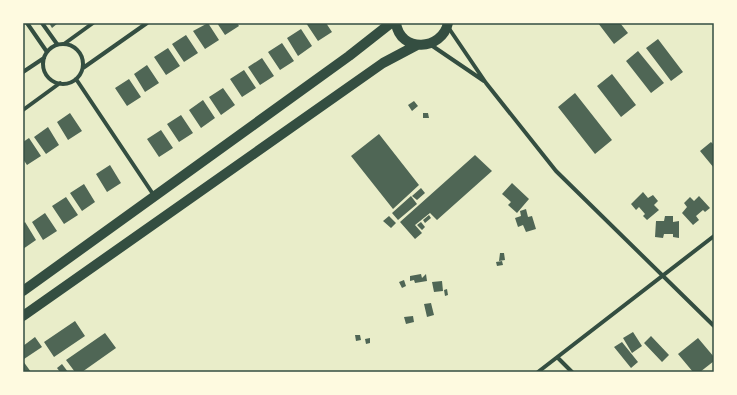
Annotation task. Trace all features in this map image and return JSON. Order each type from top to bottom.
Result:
[{"type":"main road","points":[[23,291],[349,56],[391,23]]},
{"type":"main road","points":[[396,23],[404,38],[417,45]]},
{"type":"main road","points":[[23,316],[383,63],[417,45],[430,44],[440,37],[447,25]]},
{"type":"street","points":[[27,23],[47,52]]},
{"type":"street","points":[[42,23],[58,44]]},
{"type":"street","points":[[64,44],[93,23]]},
{"type":"street","points":[[23,110],[60,83],[71,82],[76,79],[83,68],[147,23]]},
{"type":"street","points":[[447,25],[486,83],[556,171],[714,326]]},
{"type":"street","points":[[60,83],[48,77],[43,65],[47,52],[58,44],[64,44],[76,49],[81,54],[83,68]]},
{"type":"street","points":[[430,44],[486,83]]},
{"type":"street","points":[[23,72],[44,58]]},
{"type":"street","points":[[76,79],[155,197]]},
{"type":"street","points":[[538,372],[714,236]]},
{"type":"street","points":[[558,358],[572,372]]},
{"type":"building","points":[[49,23],[58,23],[52,28]]},
{"type":"building","points":[[208,23],[219,40],[205,49],[193,31]]},
{"type":"building","points":[[217,23],[237,23],[239,26],[225,35]]},
{"type":"building","points":[[306,23],[326,23],[332,32],[318,41]]},
{"type":"building","points":[[598,23],[620,23],[628,33],[614,44]]},
{"type":"building","points":[[301,29],[312,46],[298,56],[287,38]]},
{"type":"building","points":[[186,35],[198,53],[184,62],[172,44]]},
{"type":"building","points":[[658,39],[683,72],[671,81],[646,48]]},
{"type":"building","points":[[282,43],[294,61],[280,70],[268,52]]},
{"type":"building","points":[[168,48],[180,66],[166,75],[154,57]]},
{"type":"building","points":[[638,51],[664,83],[651,93],[626,61]]},
{"type":"building","points":[[262,58],[274,76],[260,85],[248,67]]},
{"type":"building","points":[[147,65],[159,83],[145,92],[134,74]]},
{"type":"building","points":[[244,70],[256,88],[242,97],[230,79]]},
{"type":"building","points":[[612,74],[636,105],[621,117],[597,86]]},
{"type":"building","points":[[129,79],[141,97],[127,106],[115,88]]},
{"type":"building","points":[[223,88],[235,105],[221,115],[209,97]]},
{"type":"building","points":[[575,93],[612,140],[595,154],[558,107]]},
{"type":"building","points":[[203,100],[215,118],[201,128],[189,110]]},
{"type":"building","points":[[414,101],[418,106],[412,111],[408,105]]},
{"type":"building","points":[[70,113],[82,131],[68,140],[57,122]]},
{"type":"building","points":[[423,113],[428,113],[429,118],[423,118]]},
{"type":"building","points":[[181,115],[193,133],[179,142],[167,124]]},
{"type":"building","points":[[48,127],[59,145],[46,154],[34,137]]},
{"type":"building","points":[[161,130],[173,148],[159,157],[147,139]]},
{"type":"building","points":[[379,134],[419,185],[393,209],[351,156]]},
{"type":"building","points":[[29,138],[41,156],[27,165],[23,159],[23,142]]},
{"type":"building","points":[[711,142],[714,145],[714,168],[700,151]]},
{"type":"building","points":[[475,155],[492,171],[437,220],[430,213],[415,225],[422,233],[415,239],[400,222]]},
{"type":"building","points":[[110,165],[121,183],[107,192],[96,174]]},
{"type":"building","points":[[512,183],[529,199],[517,213],[508,205],[511,202],[502,194]]},
{"type":"building","points":[[84,184],[95,202],[82,211],[70,193]]},
{"type":"building","points":[[421,188],[425,193],[417,200],[412,196]]},
{"type":"building","points":[[643,192],[648,198],[653,195],[658,201],[654,205],[659,210],[647,220],[643,216],[645,214],[639,207],[636,210],[631,204]]},
{"type":"building","points":[[411,196],[417,204],[398,220],[392,213]]},
{"type":"building","points":[[699,196],[710,208],[705,212],[703,210],[696,216],[699,220],[693,225],[682,213],[687,207],[684,203],[690,197],[694,201]]},
{"type":"building","points":[[66,197],[78,215],[64,224],[52,206]]},
{"type":"building","points":[[526,209],[528,217],[532,216],[536,229],[526,232],[523,225],[518,227],[515,218],[521,216],[520,211]]},
{"type":"building","points":[[45,213],[57,231],[43,240],[32,222]]},
{"type":"building","points":[[429,215],[431,218],[425,223],[423,220]]},
{"type":"building","points":[[389,216],[396,223],[391,228],[383,221]]},
{"type":"building","points":[[665,216],[673,216],[673,222],[679,221],[679,238],[673,237],[673,234],[664,234],[663,238],[655,237],[656,221],[664,221]]},
{"type":"building","points":[[25,222],[36,240],[23,249],[23,224]]},
{"type":"building","points":[[421,222],[425,227],[422,230],[417,225]]},
{"type":"building","points":[[500,253],[504,253],[505,260],[499,261]]},
{"type":"building","points":[[502,261],[503,265],[497,266],[496,262]]},
{"type":"building","points":[[421,274],[422,278],[426,274],[427,281],[415,283],[414,280],[410,281],[410,276]]},
{"type":"building","points":[[404,280],[406,286],[402,288],[399,282]]},
{"type":"building","points":[[442,281],[443,291],[434,292],[432,282]]},
{"type":"building","points":[[447,289],[448,295],[445,296],[444,290]]},
{"type":"building","points":[[431,303],[434,315],[427,317],[424,304]]},
{"type":"building","points":[[413,316],[414,322],[406,324],[404,317]]},
{"type":"building","points":[[75,321],[85,336],[54,357],[44,342]]},
{"type":"building","points":[[633,332],[642,346],[632,353],[623,338]]},
{"type":"building","points":[[105,333],[116,348],[82,372],[75,372],[66,360]]},
{"type":"building","points":[[355,335],[360,335],[361,340],[356,341]]},
{"type":"building","points":[[651,336],[669,355],[662,362],[644,343]]},
{"type":"building","points":[[35,337],[42,347],[24,359],[23,346]]},
{"type":"building","points":[[370,338],[370,343],[366,344],[365,339]]},
{"type":"building","points":[[698,338],[714,357],[714,361],[700,372],[693,372],[678,354]]},
{"type":"building","points":[[622,342],[638,362],[631,368],[614,347]]},
{"type":"building","points":[[23,361],[31,372],[23,372]]},
{"type":"building","points":[[62,364],[68,372],[60,372],[57,368]]}]
